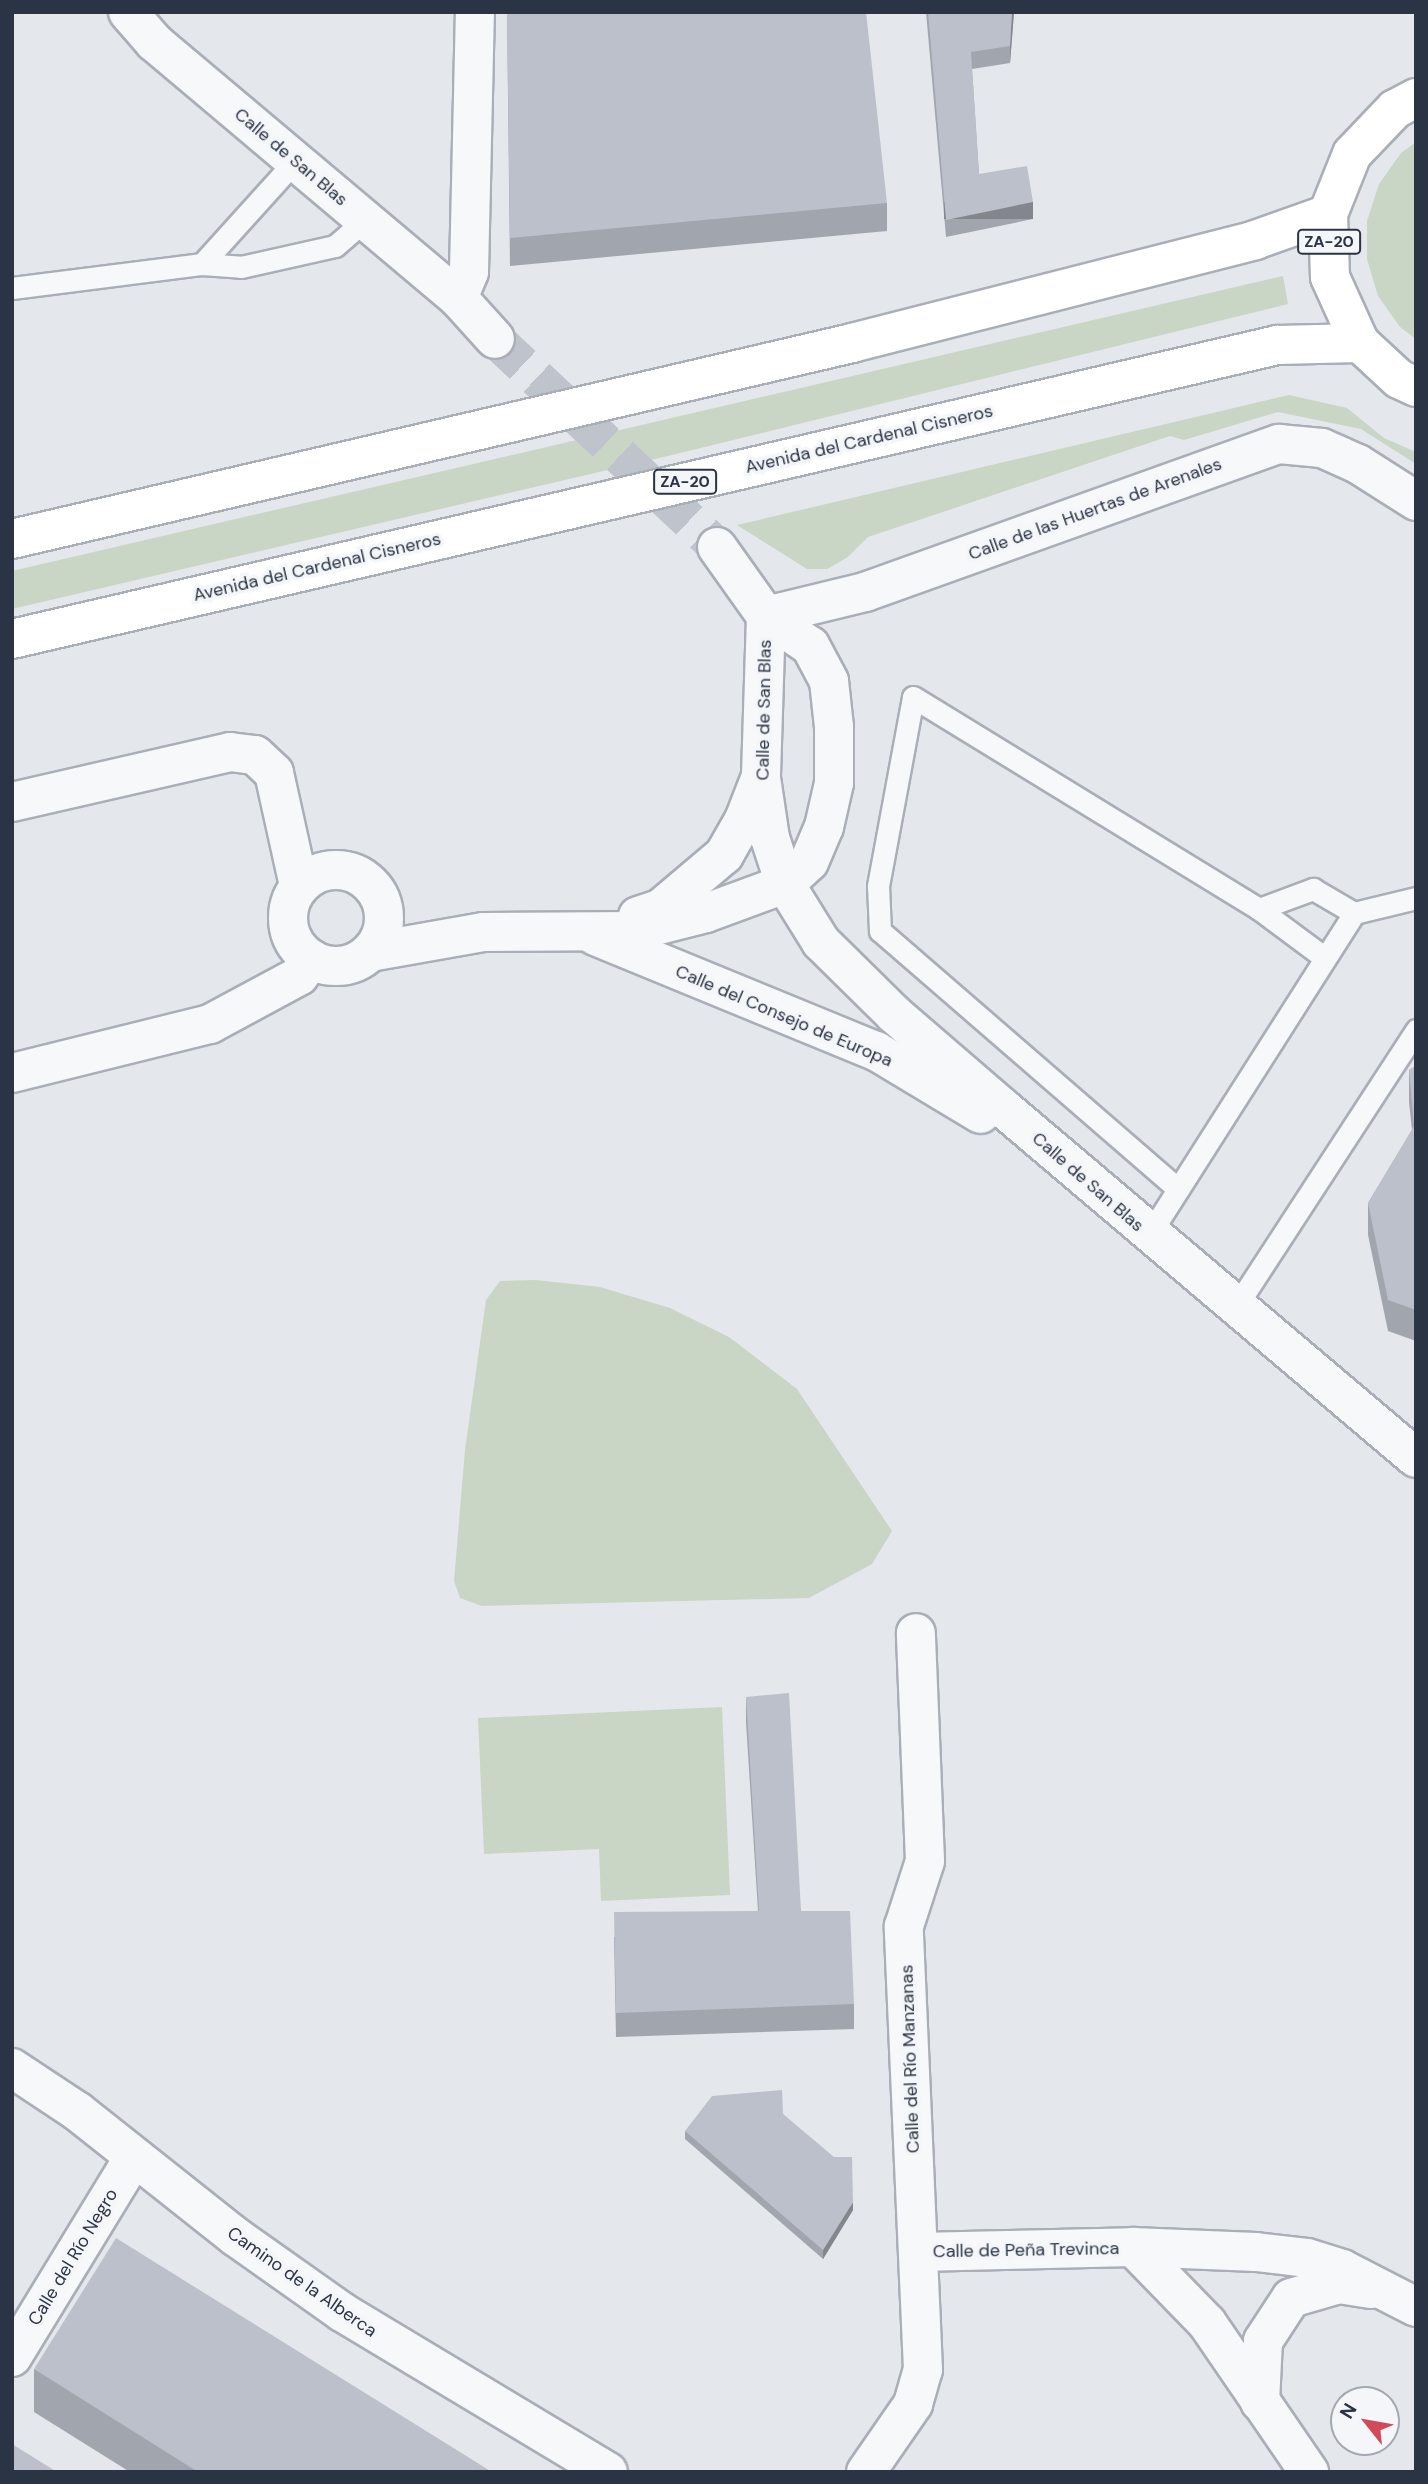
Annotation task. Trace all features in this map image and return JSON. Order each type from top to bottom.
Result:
[{"type":"highway","name":"ZA-20","points":[[1416,98],[1395,108],[1352,154],[1328,214],[1330,277],[1360,343],[1399,379],[1416,387]]},
{"type":"highway","name":"ZA-20","points":[[12,539],[865,340],[1255,240],[1328,214]]},
{"type":"highway","name":"Avenida del Cardenal Cisneros","points":[[12,639],[1277,345],[1360,343]]},
{"type":"street","name":"Calle de San Blas","points":[[128,12],[155,42],[458,298],[495,339]]},
{"type":"street","points":[[458,298],[469,272],[475,12]]},
{"type":"street","name":"Calle de las Huertas de Arenales","points":[[766,616],[864,592],[1279,444],[1322,447],[1358,464],[1416,501]]},
{"type":"street","name":"Calle de San Blas","points":[[717,547],[766,616],[810,646],[829,681],[834,727],[834,783],[824,827],[809,862],[785,884]]},
{"type":"street","name":"Calle de San Blas","points":[[766,616],[761,778],[770,838],[785,884],[821,942],[849,971],[1149,1235],[1416,1458]]},
{"type":"street","points":[[12,802],[230,752],[255,755],[274,773],[299,887]]},
{"type":"street","name":"Calle del Consejo de Europa","points":[[590,934],[660,909],[696,882],[724,855],[744,820],[761,778]]},
{"type":"street","points":[[333,869],[358,874],[371,885],[384,916],[382,933],[370,952],[342,966],[312,959],[303,954],[289,932],[287,915],[299,887],[312,876],[333,869]]},
{"type":"street","name":"Calle del Consejo de Europa","points":[[370,952],[483,932],[590,934],[635,931],[706,914],[785,884]]},
{"type":"street","name":"Calle del Consejo de Europa","points":[[590,934],[876,1051],[1080,1175]]},
{"type":"street","points":[[12,1073],[210,1024],[264,998],[299,976],[312,959]]},
{"type":"street","name":"Calle del Río Manzanas","points":[[866,2472],[913,2404],[922,2383],[904,1926],[926,1861],[916,1633]]},
{"type":"street","name":"Camino de la Alberca","points":[[12,2068],[134,2157],[236,2237],[342,2312],[608,2472]]},
{"type":"street","name":"Calle del Río Negro","points":[[12,2357],[134,2157]]},
{"type":"street","name":"Calle de Peña Trevinca","points":[[1133,2247],[1207,2323],[1309,2472]]},
{"type":"street","name":"Calle de Peña Trevinca","points":[[918,2252],[1133,2247],[1307,2258],[1399,2299]]},
{"type":"street","name":"Calle de Peña Trevinca","points":[[1260,2402],[1264,2340],[1291,2298],[1339,2284],[1399,2299]]},
{"type":"lane","points":[[202,264],[295,161]]},
{"type":"lane","points":[[12,288],[202,264],[241,267],[335,246],[365,220]]},
{"type":"lane","points":[[1178,1189],[880,931],[878,886],[913,697],[1259,909],[1325,958]]},
{"type":"lane","points":[[1259,909],[1313,889],[1354,913]]},
{"type":"lane","points":[[1149,1235],[1354,913],[1416,898]]},
{"type":"lane","points":[[1235,1308],[1416,1030]]},
{"type":"green space","points":[[1416,142],[1416,339],[1400,327],[1378,296],[1367,259],[1367,221],[1379,184],[1401,153]]},
{"type":"green space","points":[[1283,276],[1288,304],[672,455],[12,609],[12,571]]},
{"type":"green space","points":[[1289,395],[1347,408],[1384,438],[1416,452],[1416,464],[1361,429],[1278,412],[1184,440],[1170,436],[868,537],[848,557],[827,569],[807,569],[737,525]]},
{"type":"green space","points":[[536,1280],[600,1287],[670,1308],[729,1337],[797,1389],[892,1531],[872,1564],[809,1598],[482,1606],[460,1598],[454,1581],[465,1450],[486,1300],[500,1281]]},
{"type":"green space","points":[[722,1707],[730,1895],[601,1901],[599,1849],[484,1854],[478,1718]]},
{"type":"building","points":[[507,12],[866,12],[887,203],[510,238]]},
{"type":"building","points":[[928,12],[1012,12],[1010,46],[971,52],[979,174],[1027,166],[1033,202],[946,220]]},
{"type":"building","points":[[1416,1066],[1416,1310],[1388,1300],[1368,1203],[1414,1126],[1409,1070]]},
{"type":"building","points":[[789,1693],[801,1911],[850,1911],[854,2004],[616,2013],[614,1912],[759,1911],[746,1697]]},
{"type":"building","points":[[782,2090],[783,2114],[834,2157],[852,2157],[853,2202],[823,2250],[685,2131],[712,2096]]},
{"type":"building","points":[[116,2238],[492,2472],[198,2472],[34,2369]]},
{"type":"building","points":[[12,2444],[57,2472],[12,2472]]},
{"type":"tunnel","points":[[495,339],[717,547]]}]
